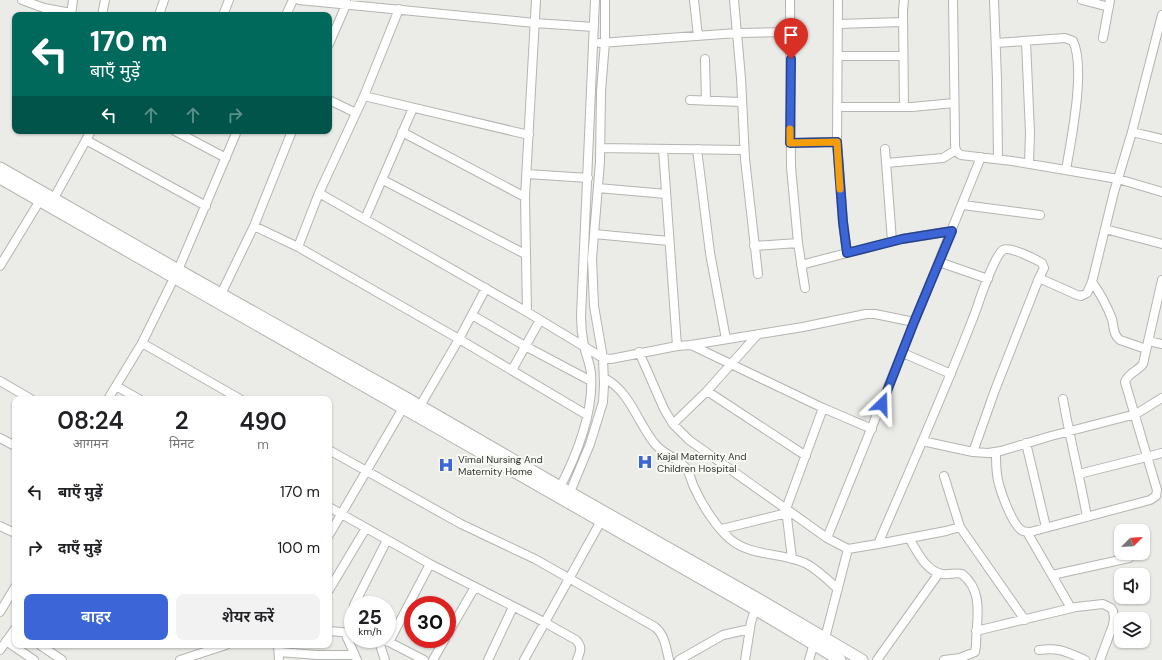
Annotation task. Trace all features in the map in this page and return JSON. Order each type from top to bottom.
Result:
[{"type":"main road","points":[[0,168],[42,197],[176,274],[406,403],[420,406],[568,497],[819,639],[862,660]]},
{"type":"main road","points":[[0,178],[42,197],[54,198],[176,274],[221,294],[558,491]]},
{"type":"main road","points":[[568,497],[601,521],[757,604]]},
{"type":"main road","points":[[819,639],[840,660]]},
{"type":"street","points":[[22,0],[44,8],[62,12]]},
{"type":"street","points":[[71,12],[73,0]]},
{"type":"street","points":[[102,12],[104,0]]},
{"type":"street","points":[[160,12],[164,0]]},
{"type":"street","points":[[224,12],[229,0]]},
{"type":"street","points":[[287,12],[293,0]]},
{"type":"street","points":[[300,0],[346,3],[535,23],[594,27]]},
{"type":"street","points":[[527,312],[525,197],[536,0]]},
{"type":"street","points":[[558,491],[570,469],[587,415],[592,387],[591,371],[584,347],[581,316],[595,0]]},
{"type":"street","points":[[568,497],[599,419],[603,402],[603,358],[594,306],[592,259],[598,188],[605,0]]},
{"type":"street","points":[[694,0],[698,36]]},
{"type":"street","points":[[734,0],[744,150],[758,274]]},
{"type":"street","points":[[790,0],[791,167],[798,243],[805,288]]},
{"type":"street","points":[[838,0],[837,142],[843,222],[847,253]]},
{"type":"street","points":[[904,0],[904,107]]},
{"type":"street","points":[[953,0],[956,150],[961,155],[998,159],[1118,179],[1162,192]]},
{"type":"street","points":[[994,0],[998,159]]},
{"type":"street","points":[[1082,0],[1110,3],[1103,38]]},
{"type":"street","points":[[332,37],[346,3]]},
{"type":"street","points":[[298,247],[319,193],[364,96],[399,9]]},
{"type":"street","points":[[1040,278],[1080,296],[1087,293],[1092,282],[1104,229],[1132,132],[1161,19]]},
{"type":"street","points":[[838,24],[903,22]]},
{"type":"street","points":[[594,43],[737,33],[791,32]]},
{"type":"street","points":[[996,44],[1026,40],[1065,38],[1073,41],[1076,46],[1078,56],[1077,98],[1066,170]]},
{"type":"street","points":[[1026,40],[1030,133],[1029,164]]},
{"type":"street","points":[[838,56],[904,56]]},
{"type":"street","points":[[705,59],[706,101]]},
{"type":"street","points":[[364,96],[529,135]]},
{"type":"street","points":[[690,100],[742,102]]},
{"type":"street","points":[[332,101],[356,113]]},
{"type":"street","points":[[837,107],[904,107],[954,103]]},
{"type":"street","points":[[365,220],[412,108]]},
{"type":"street","points":[[402,132],[525,197]]},
{"type":"street","points":[[1132,132],[1162,139]]},
{"type":"street","points":[[54,198],[89,134]]},
{"type":"street","points":[[183,134],[226,158]]},
{"type":"street","points":[[110,396],[142,343],[176,274],[236,134]]},
{"type":"street","points":[[221,294],[254,226],[291,134]]},
{"type":"street","points":[[86,140],[206,206]]},
{"type":"street","points":[[790,143],[837,142]]},
{"type":"street","points":[[600,148],[744,150]]},
{"type":"street","points":[[663,149],[677,346]]},
{"type":"street","points":[[697,149],[710,253],[726,339]]},
{"type":"street","points":[[885,149],[892,241]]},
{"type":"street","points":[[886,163],[943,158],[956,150]]},
{"type":"street","points":[[827,538],[963,205],[981,157]]},
{"type":"street","points":[[527,174],[588,178]]},
{"type":"street","points":[[383,180],[525,254]]},
{"type":"street","points":[[598,188],[666,194]]},
{"type":"street","points":[[319,193],[486,288],[603,358],[611,358],[639,352],[803,327],[866,314],[875,314],[914,322]]},
{"type":"street","points":[[0,266],[42,197]]},
{"type":"street","points":[[963,205],[1040,215]]},
{"type":"street","points":[[254,226],[298,247],[459,339],[587,415]]},
{"type":"street","points":[[1104,229],[1162,244]]},
{"type":"street","points":[[801,265],[892,241],[952,231]]},
{"type":"street","points":[[594,234],[669,241]]},
{"type":"street","points":[[754,246],[798,243]]},
{"type":"street","points":[[878,544],[951,374],[998,255],[1002,250],[1010,248],[1042,263],[1044,268],[995,390],[973,452]]},
{"type":"street","points":[[939,262],[988,278]]},
{"type":"street","points":[[1027,532],[1150,500],[1156,496],[1157,490],[1136,414],[1126,385],[1126,379],[1143,364],[1162,280]]},
{"type":"street","points":[[1092,282],[1109,313],[1117,338],[1120,340],[1147,345],[1162,344]]},
{"type":"street","points":[[420,406],[459,339],[486,288]]},
{"type":"street","points":[[472,315],[525,346],[591,381]]},
{"type":"street","points":[[512,370],[540,320]]},
{"type":"street","points":[[673,424],[707,391],[758,334]]},
{"type":"street","points":[[142,343],[235,396]]},
{"type":"street","points":[[691,345],[823,408],[872,429]]},
{"type":"street","points":[[639,352],[664,409],[673,424],[689,440],[786,511],[827,538],[848,549],[946,531],[960,527]]},
{"type":"street","points":[[903,353],[951,374]]},
{"type":"street","points":[[604,378],[619,388],[629,401],[655,444],[663,453],[679,462],[686,468],[703,505],[731,539],[742,547],[762,554],[792,559],[804,563],[814,568],[838,588]]},
{"type":"street","points":[[0,381],[26,396]]},
{"type":"street","points":[[116,386],[133,396]]},
{"type":"street","points":[[707,391],[806,456]]},
{"type":"street","points":[[922,441],[973,452],[996,452],[1068,431],[1136,414],[1162,398]]},
{"type":"street","points":[[1062,399],[1087,517]]},
{"type":"street","points":[[332,530],[406,403]]},
{"type":"street","points":[[792,559],[786,511],[823,408]]},
{"type":"street","points":[[0,438],[12,444]]},
{"type":"street","points":[[1026,443],[1046,528]]},
{"type":"street","points":[[332,452],[461,524],[535,559],[655,627],[660,631],[663,637],[669,660]]},
{"type":"street","points":[[996,452],[997,476],[1009,510],[1019,527],[1027,532],[1071,608]]},
{"type":"street","points":[[1079,474],[1162,453]]},
{"type":"street","points":[[944,476],[960,527],[1025,620]]},
{"type":"street","points":[[332,509],[430,564],[576,640],[581,648],[577,660]]},
{"type":"street","points":[[722,529],[786,511]]},
{"type":"street","points":[[524,660],[601,521]]},
{"type":"street","points":[[0,526],[12,532]]},
{"type":"street","points":[[332,585],[366,528]]},
{"type":"street","points":[[909,538],[921,558],[932,570],[946,574],[959,573],[970,579],[978,599],[975,652],[960,658],[944,660]]},
{"type":"street","points":[[359,596],[387,540]]},
{"type":"street","points":[[809,660],[819,639],[838,588],[848,549]]},
{"type":"street","points":[[1052,574],[1119,560]]},
{"type":"street","points":[[396,629],[430,564]]},
{"type":"street","points":[[877,660],[939,573]]},
{"type":"street","points":[[456,620],[475,587]]},
{"type":"street","points":[[0,612],[12,592]]},
{"type":"street","points":[[745,660],[750,629],[757,604]]},
{"type":"street","points":[[976,631],[1071,608],[1103,604],[1108,605],[1113,611],[1113,625],[1100,660]]},
{"type":"street","points":[[488,660],[513,606]]},
{"type":"street","points":[[679,660],[723,635],[750,629]]},
{"type":"street","points":[[332,631],[344,632]]},
{"type":"street","points":[[0,650],[12,632]]},
{"type":"street","points":[[6,641],[12,645]]},
{"type":"street","points":[[396,646],[424,660]]},
{"type":"street","points":[[16,648],[34,660]]},
{"type":"street","points":[[44,648],[62,660]]},
{"type":"street","points":[[180,660],[217,648]]},
{"type":"street","points":[[279,652],[356,658],[353,648]]},
{"type":"street","points":[[380,648],[385,660]]},
{"type":"street","points":[[433,660],[440,648]]},
{"type":"street","points":[[1039,650],[1052,648],[1085,660]]},
{"type":"slow traffic","points":[[790,129],[790,143],[837,142],[840,189]]},
{"type":"place","name":"Kajal Maternity And Children Hospital","points":[[645,462]]},
{"type":"place","name":"Vimal Nursing And Maternity Home","points":[[446,465]]},
{"type":"route","points":[[791,59],[790,143],[837,142],[843,222],[847,253],[902,239],[952,231],[882,404]]}]
